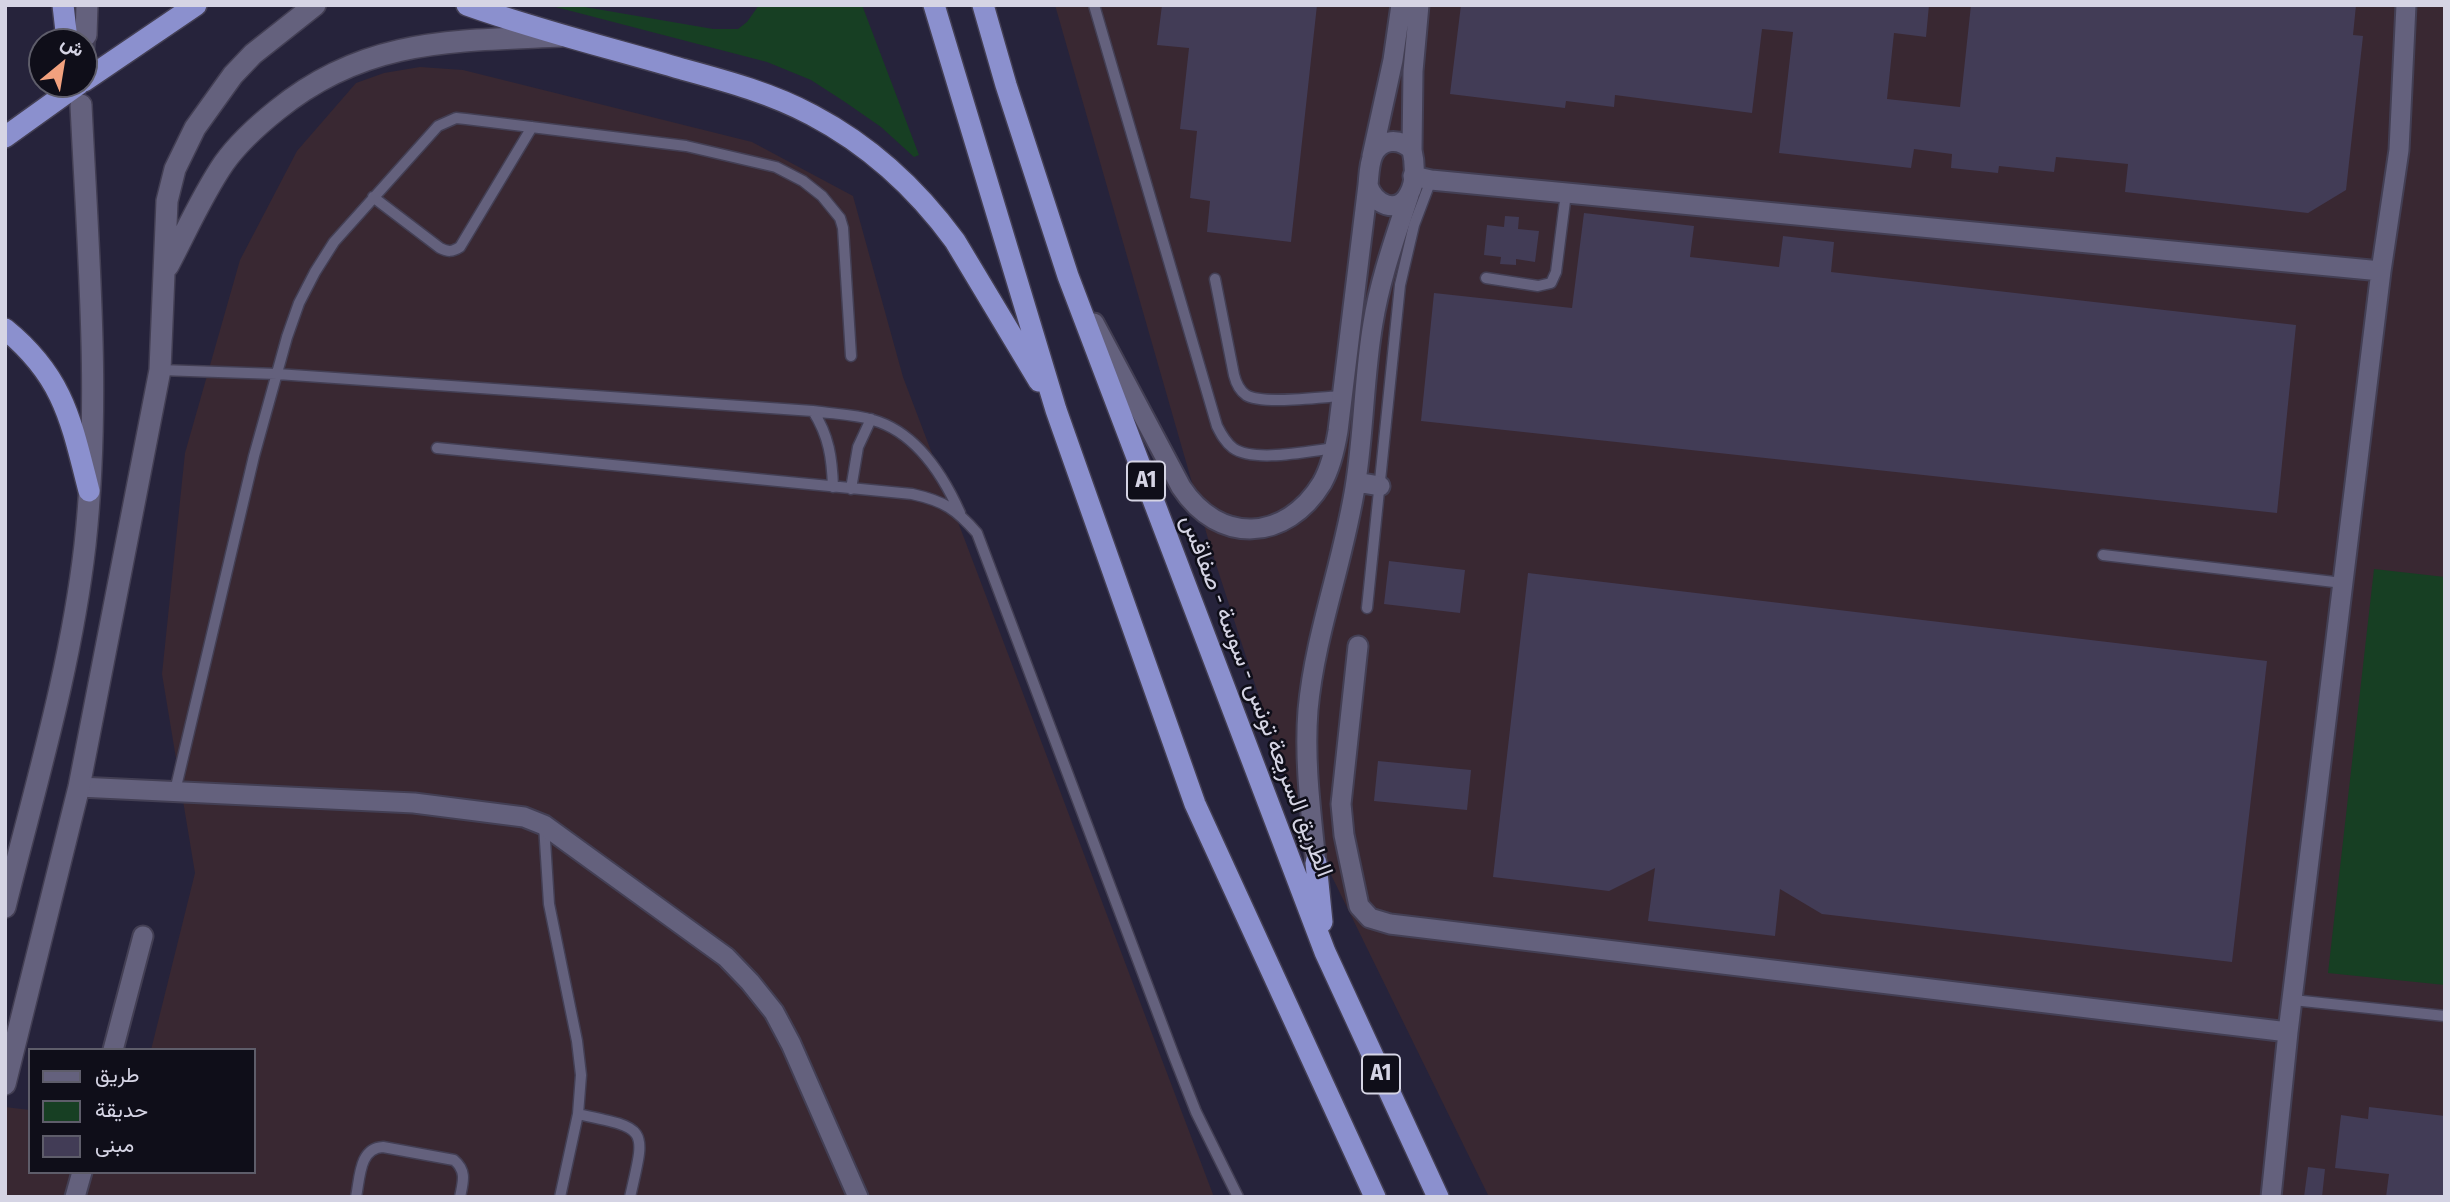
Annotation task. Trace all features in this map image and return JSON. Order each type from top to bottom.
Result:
[{"type":"highway","points":[[64,5],[73,28]]},
{"type":"highway","points":[[98,71],[196,5]]},
{"type":"highway","points":[[467,5],[760,92],[810,113],[858,143],[902,181],[941,222],[1056,410]]},
{"type":"highway","name":"A1","points":[[934,5],[1056,410],[1195,804],[1375,1197]]},
{"type":"highway","name":"الطريق السريعة تونس - سوسة - صفاقس","points":[[983,5],[1068,275],[1325,952],[1438,1197]]},
{"type":"highway","points":[[5,137],[75,98]]},
{"type":"highway","points":[[5,329],[34,355],[59,390],[71,422],[89,491]]},
{"type":"highway","points":[[1316,863],[1325,952]]},
{"type":"main road","points":[[79,28],[87,5]]},
{"type":"main road","points":[[5,1084],[79,787],[160,370],[167,201],[175,169],[183,148],[233,75],[253,54],[315,5]]},
{"type":"main road","points":[[165,271],[213,181],[236,148],[260,124],[309,87],[351,65],[400,49],[454,41],[568,36]]},
{"type":"main road","points":[[5,907],[69,648],[83,557],[94,385],[80,98]]},
{"type":"street","points":[[1068,275],[1188,498],[1208,516],[1232,527],[1245,529],[1258,529],[1283,522],[1304,505],[1321,484],[1335,448],[1372,157],[1393,60],[1401,5]]},
{"type":"street","points":[[1419,5],[1413,71],[1412,149],[1422,178]]},
{"type":"street","points":[[2271,1197],[2288,1032],[2381,271],[2399,150],[2406,5]]},
{"type":"street","points":[[1372,157],[1378,148],[1391,141],[1406,144],[1412,149]]},
{"type":"street","points":[[1368,185],[1374,199],[1381,204],[1396,205],[1409,195],[1422,178]]},
{"type":"street","points":[[1422,178],[2381,271]]},
{"type":"street","points":[[1316,863],[1307,771],[1308,709],[1356,482],[1372,326],[1386,264],[1409,195]]},
{"type":"street","points":[[1356,482],[1380,485]]},
{"type":"street","points":[[1358,646],[1342,817],[1346,850],[1359,906],[1370,918],[1403,925],[2288,1032]]},
{"type":"street","points":[[79,787],[414,803],[524,817],[544,825],[726,957],[750,982],[774,1012],[791,1044],[858,1197]]},
{"type":"street","points":[[114,1048],[143,936]]},
{"type":"street","points":[[75,1197],[81,1174]]},
{"type":"lane","points":[[1094,5],[1217,426],[1223,438],[1233,448],[1246,454],[1335,448]]},
{"type":"lane","points":[[175,792],[254,456],[299,303],[314,272],[334,242],[446,120],[466,118],[713,151],[776,167],[803,181],[833,208],[843,228],[851,356]]},
{"type":"lane","points":[[373,197],[446,252],[454,251],[460,247],[532,127]]},
{"type":"lane","points":[[1367,608],[1400,285],[1422,178]]},
{"type":"lane","points":[[1486,278],[1538,286],[1550,283],[1556,272],[1566,193]]},
{"type":"lane","points":[[1215,279],[1234,375],[1241,390],[1262,400],[1342,396]]},
{"type":"lane","points":[[160,370],[277,374],[813,411],[871,419],[890,426],[923,454],[938,472],[960,513],[977,533],[1196,1112],[1238,1197]]},
{"type":"lane","points":[[813,411],[830,447],[833,487]]},
{"type":"lane","points":[[851,489],[858,447],[871,419]]},
{"type":"lane","points":[[437,448],[912,494],[937,500],[960,513]]},
{"type":"lane","points":[[2103,555],[2343,583]]},
{"type":"lane","points":[[544,825],[549,904],[580,1064],[578,1114],[560,1197]]},
{"type":"lane","points":[[2293,1000],[2445,1016]]},
{"type":"lane","points":[[578,1114],[622,1123],[633,1129],[637,1135],[641,1147],[630,1197]]},
{"type":"lane","points":[[356,1197],[365,1156],[376,1147],[383,1146],[454,1160],[461,1166],[464,1174],[460,1197]]},
{"type":"shaded area","points":[[1055,5],[2445,5],[2445,1197],[1489,1197],[1289,789],[1211,549]]},
{"type":"shaded area","points":[[420,67],[463,70],[752,142],[853,196],[903,377],[1214,1197],[5,1197],[5,1107],[28,1110],[28,1174],[256,1174],[256,1048],[151,1048],[195,873],[162,674],[185,453],[240,260],[297,151],[356,83],[384,73]]},
{"type":"green space","points":[[548,5],[573,5],[713,29],[738,29],[747,22],[759,5],[862,5],[919,155],[914,157],[881,127],[811,80],[767,62]]},
{"type":"green space","points":[[2374,569],[2445,577],[2445,985],[2328,973]]},
{"type":"building","points":[[1162,5],[1317,5],[1291,242],[1207,232],[1210,201],[1190,198],[1197,131],[1180,129],[1189,48],[1157,45]]},
{"type":"building","points":[[1461,5],[1929,5],[1926,37],[1894,33],[1887,99],[1960,107],[1971,5],[2356,5],[2353,35],[2363,36],[2346,190],[2308,213],[2125,192],[2128,164],[2056,157],[2054,172],[1999,166],[1998,173],[1951,168],[1952,154],[1914,149],[1911,168],[1779,153],[1793,32],[1762,29],[1752,113],[1615,95],[1614,107],[1566,101],[1565,108],[1450,94]]},
{"type":"building","points":[[1584,213],[1694,226],[1690,257],[1779,267],[1783,236],[1834,242],[1831,272],[2296,325],[2277,513],[1421,421],[1434,293],[1572,308]]},
{"type":"building","points":[[1505,216],[1519,217],[1518,229],[1539,231],[1535,262],[1516,259],[1516,265],[1500,264],[1501,257],[1484,255],[1487,225],[1504,227]]},
{"type":"building","points":[[1389,561],[1465,570],[1460,613],[1384,604]]},
{"type":"building","points":[[1528,573],[2267,661],[2232,962],[1822,914],[1780,889],[1775,936],[1648,921],[1655,868],[1609,891],[1493,877]]},
{"type":"building","points":[[1378,761],[1471,770],[1467,810],[1374,801]]},
{"type":"building","points":[[2369,1107],[2445,1116],[2445,1197],[2386,1197],[2389,1174],[2335,1168],[2341,1115],[2368,1119]]},
{"type":"building","points":[[2308,1167],[2325,1169],[2322,1197],[2304,1197]]}]
